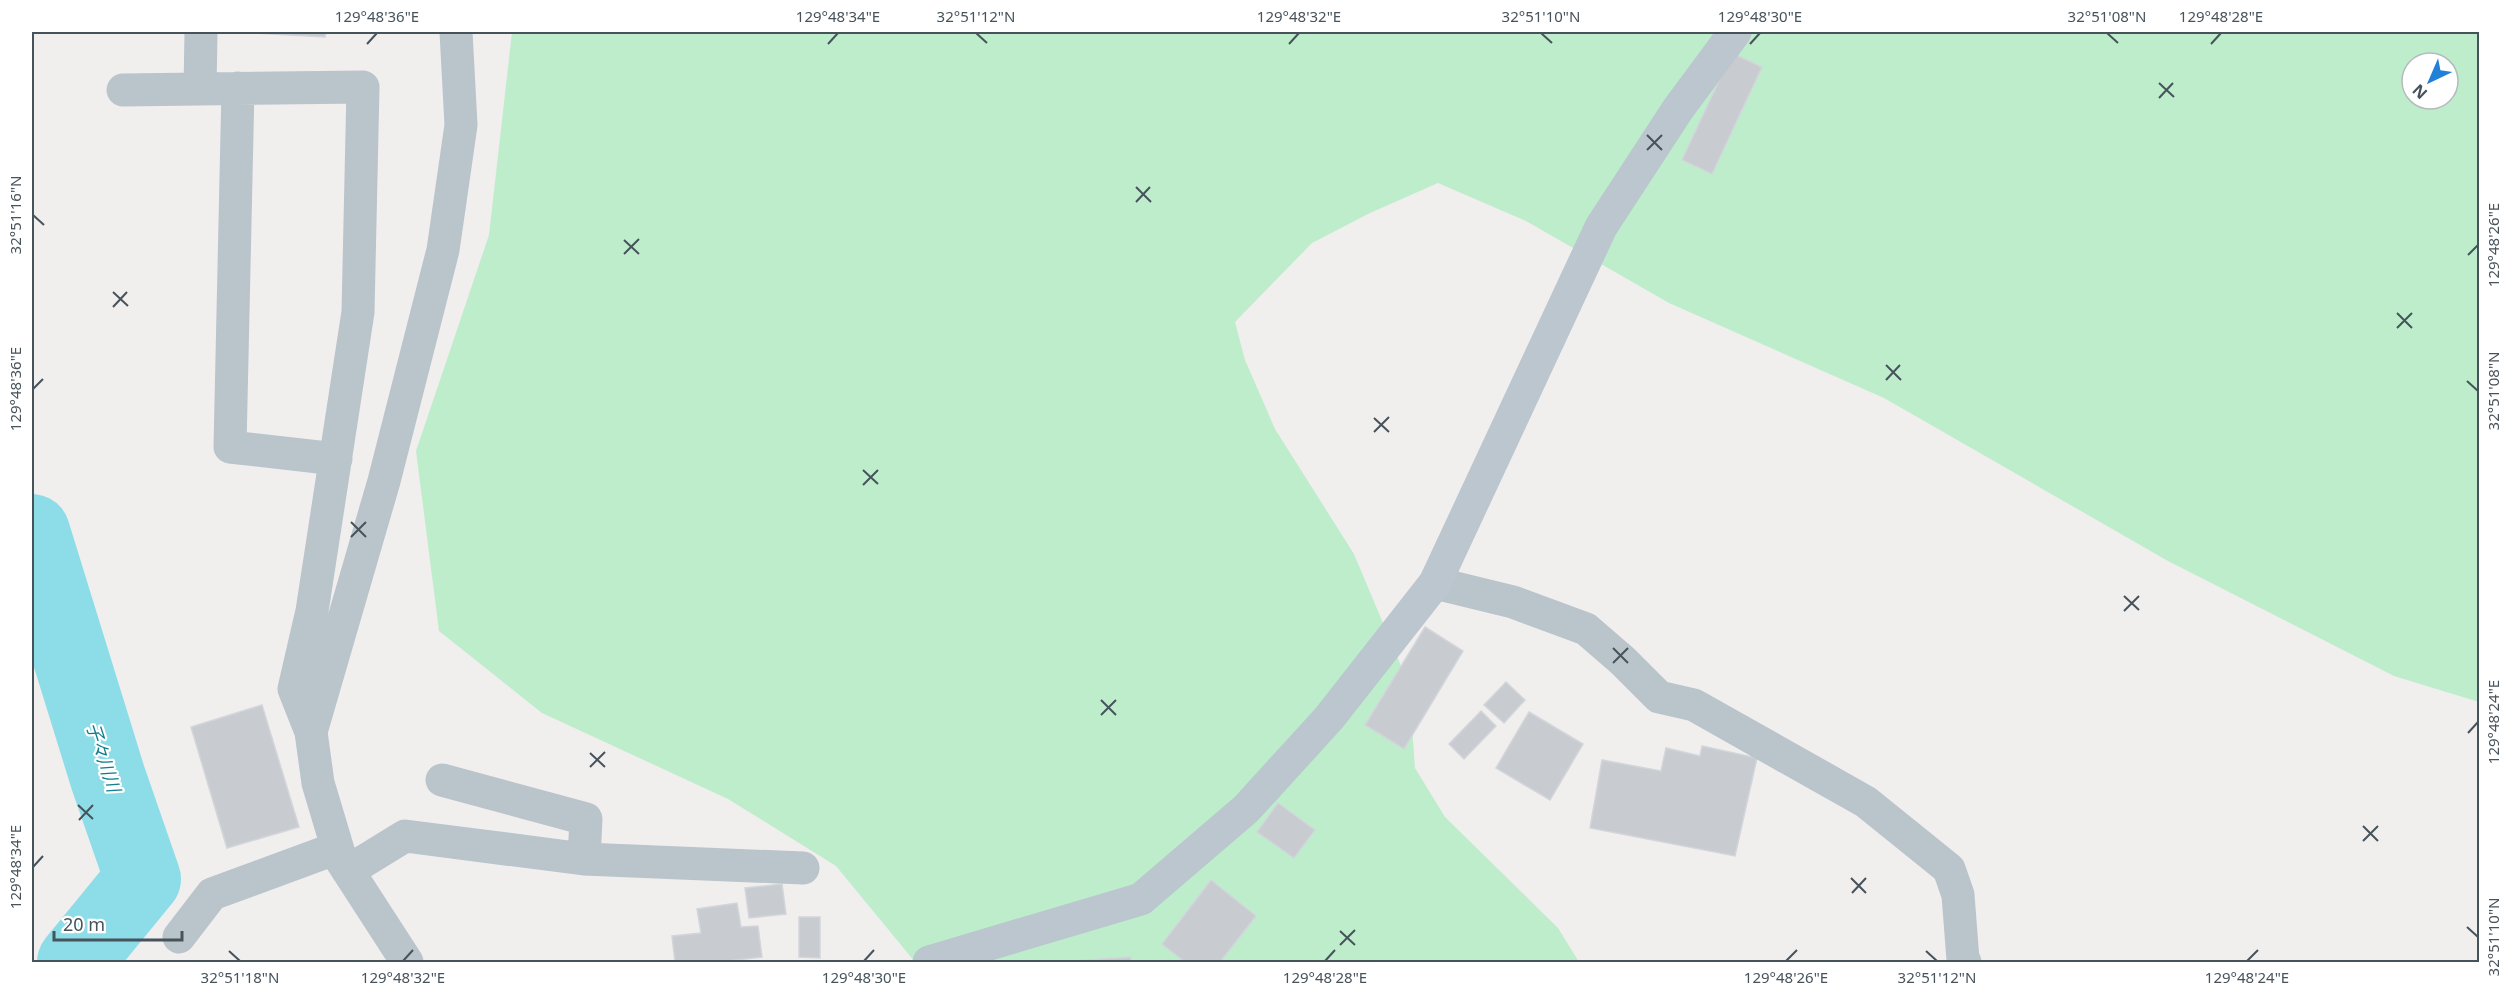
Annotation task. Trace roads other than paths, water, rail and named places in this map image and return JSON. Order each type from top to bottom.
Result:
[{"type":"street","points":[[200,89],[201,32]]},
{"type":"street","points":[[311,732],[384,481],[443,250],[461,125],[456,32]]},
{"type":"street","points":[[929,963],[1141,899],[1246,809],[1329,718],[1436,583],[1602,227],[1678,109],[1735,32]]},
{"type":"street","points":[[123,90],[363,87],[358,312],[312,611],[294,689],[311,732],[318,783],[343,859],[407,963]]},
{"type":"street","points":[[238,88],[230,447],[336,459]]},
{"type":"street","points":[[1436,583],[1513,602],[1586,629],[1623,661],[1659,697],[1694,705],[1866,802],[1949,869],[1958,895],[1965,963]]},
{"type":"street","points":[[442,780],[586,819],[584,859]]},
{"type":"street","points":[[179,937],[212,894],[343,859],[405,836],[584,859],[803,868]]},
{"type":"waterway","name":"子々川川","points":[[32,532],[108,778],[143,879],[75,962]]}]
